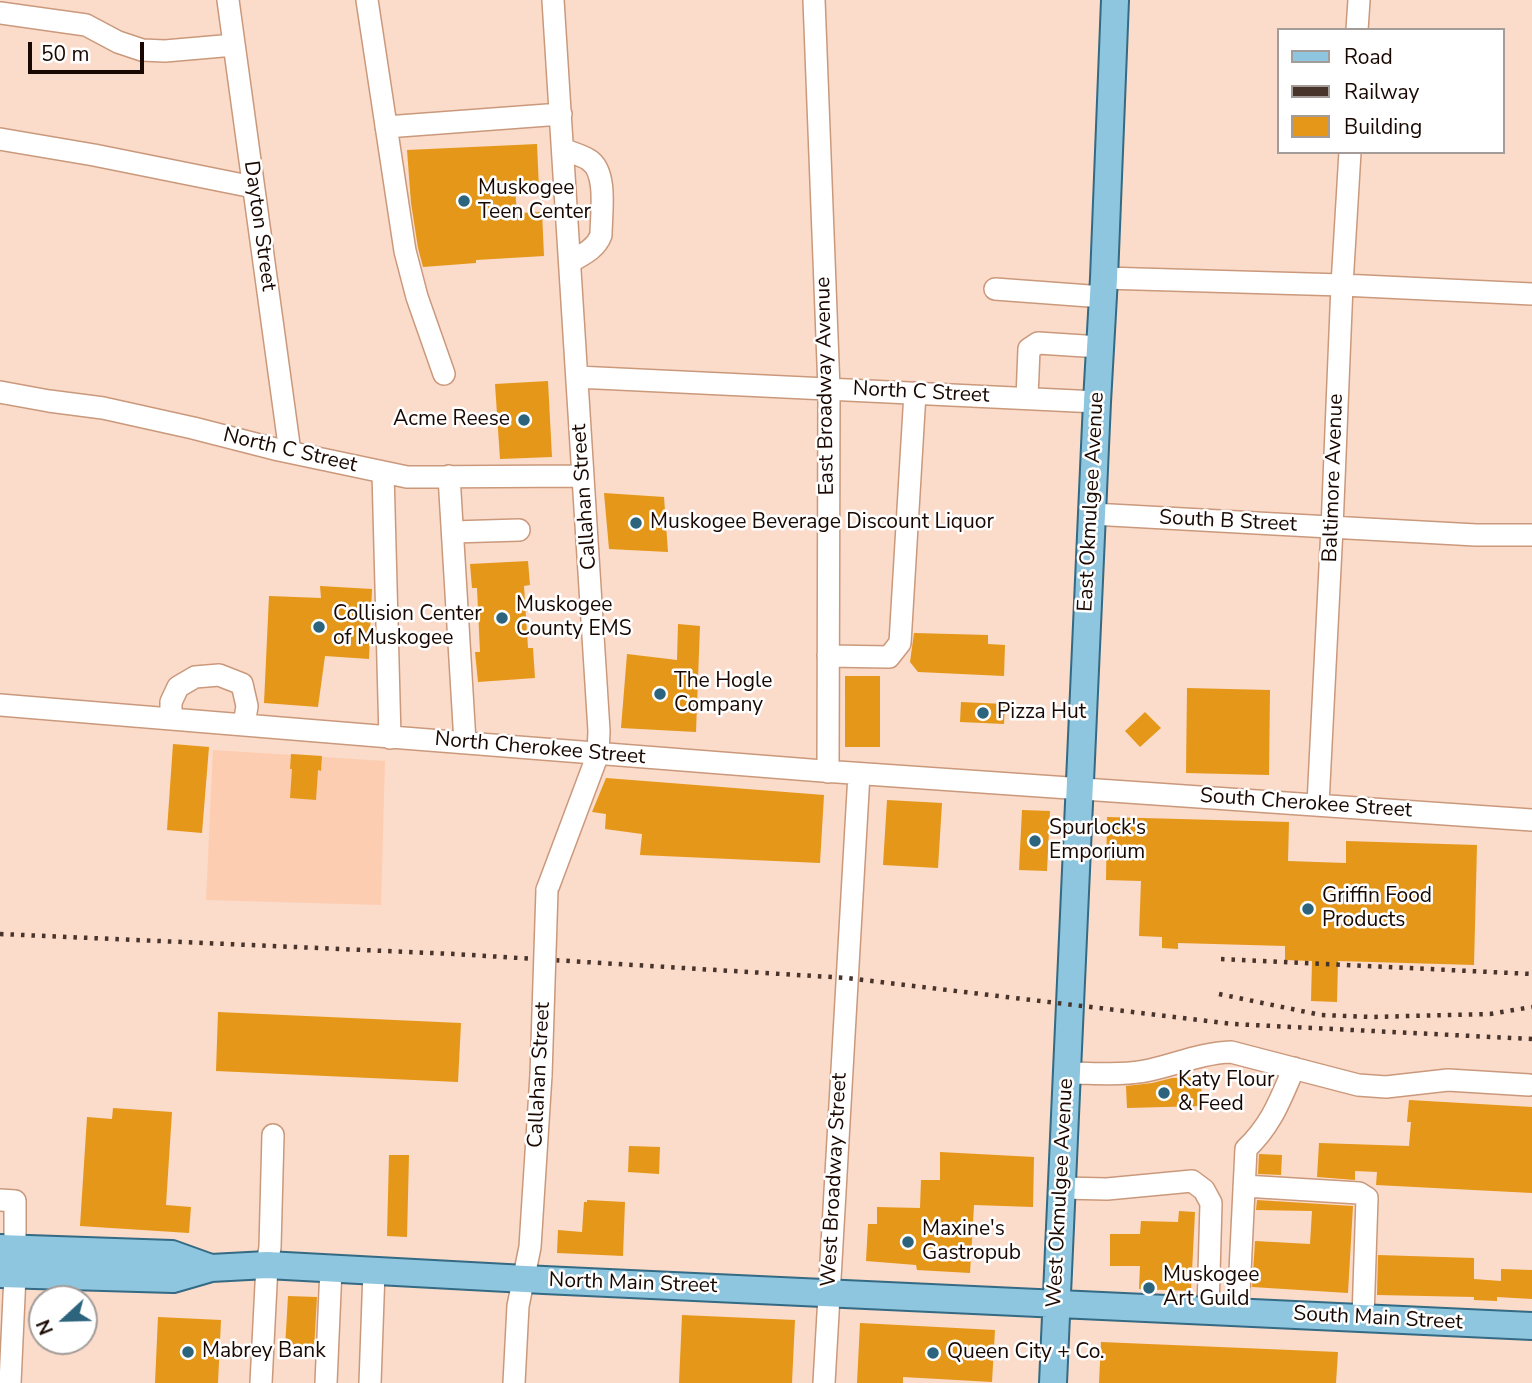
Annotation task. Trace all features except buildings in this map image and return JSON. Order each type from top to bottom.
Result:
[{"type":"main road","name":"East Okmulgee Avenue","points":[[1070,1004],[1115,0]]},
{"type":"main road","name":"West Okmulgee Avenue","points":[[1053,1383],[1070,1004]]},
{"type":"main road","name":"North Main Street","points":[[7,1261],[173,1279],[211,1268],[267,1265],[1056,1304]]},
{"type":"main road","name":"South Main Street","points":[[1056,1304],[1532,1325]]},
{"type":"street","name":"Dayton Street","points":[[228,0],[290,452]]},
{"type":"street","points":[[367,0],[405,251],[417,297],[444,374]]},
{"type":"street","name":"Callahan Street","points":[[514,1383],[517,1306],[530,1247],[541,1075],[547,890],[598,754],[599,729],[553,0]]},
{"type":"street","name":"East Broadway Avenue","points":[[814,0],[829,389],[828,772]]},
{"type":"street","points":[[1357,28],[1359,0]]},
{"type":"street","points":[[0,13],[23,8],[86,25],[118,42],[142,50],[165,51],[234,45]]},
{"type":"street","points":[[386,127],[561,114]]},
{"type":"street","points":[[0,139],[253,187]]},
{"type":"street","points":[[563,149],[590,160],[601,177],[599,242],[570,262]]},
{"type":"street","name":"Baltimore Avenue","points":[[1318,804],[1350,154]]},
{"type":"street","points":[[995,289],[1342,285],[1532,294]]},
{"type":"street","points":[[1027,398],[1029,349],[1038,343],[1100,346]]},
{"type":"street","name":"North C Street","points":[[577,377],[1097,402]]},
{"type":"street","name":"North C Street","points":[[0,392],[116,411],[407,477],[583,476]]},
{"type":"street","points":[[828,656],[889,657],[900,643],[915,393]]},
{"type":"street","points":[[383,472],[390,738]]},
{"type":"street","points":[[449,477],[465,742]]},
{"type":"street","name":"South B Street","points":[[1091,514],[1476,535],[1532,535]]},
{"type":"street","points":[[453,532],[519,530]]},
{"type":"street","points":[[171,719],[171,702],[178,687],[195,677],[219,675],[242,684],[247,706],[244,725]]},
{"type":"street","name":"North Cherokee Street","points":[[0,705],[390,738],[1080,789]]},
{"type":"street","name":"West Broadway Street","points":[[824,1383],[859,774]]},
{"type":"street","name":"South Cherokee Street","points":[[1080,789],[1532,820]]},
{"type":"street","points":[[1067,1073],[1123,1074],[1150,1070],[1212,1053],[1231,1052],[1358,1085],[1386,1087],[1448,1080],[1529,1085]]},
{"type":"street","points":[[1238,1312],[1246,1149],[1259,1137],[1273,1117],[1294,1068]]},
{"type":"street","points":[[261,1383],[270,1247],[273,1135]]},
{"type":"street","points":[[1061,1188],[1107,1189],[1192,1181],[1204,1191],[1210,1203],[1208,1310]]},
{"type":"street","points":[[1244,1186],[1359,1193],[1367,1198],[1363,1318]]},
{"type":"street","points":[[0,1200],[15,1200],[7,1261],[10,1383]]},
{"type":"street","points":[[326,1383],[331,1268]]},
{"type":"street","points":[[370,1383],[374,1271]]},
{"type":"shaded area","points":[[213,750],[385,761],[381,905],[206,900]]},
{"type":"railway","points":[[0,934],[454,954],[847,978],[1233,1024],[1532,1039]]},
{"type":"railway","points":[[1221,959],[1532,974]]},
{"type":"railway","points":[[1219,994],[1321,1015],[1371,1017],[1490,1014],[1532,1007]]},
{"type":"place","name":"Muskogee Teen Center","points":[[464,201]]},
{"type":"place","name":"Acme Reese","points":[[524,420]]},
{"type":"place","name":"Muskogee Beverage Discount Liquor","points":[[636,523]]},
{"type":"place","name":"Muskogee County EMS","points":[[502,618]]},
{"type":"place","name":"Collision Center of Muskogee","points":[[319,627]]},
{"type":"place","name":"The Hogle Company","points":[[660,694]]},
{"type":"place","name":"Pizza Hut","points":[[983,713]]},
{"type":"place","name":"Spurlock's Emporium","points":[[1035,841]]},
{"type":"place","name":"Griffin Food Products","points":[[1308,909]]},
{"type":"place","name":"Katy Flour & Feed","points":[[1164,1093]]},
{"type":"place","name":"Maxine's Gastropub","points":[[908,1242]]},
{"type":"place","name":"Muskogee Art Guild","points":[[1149,1288]]},
{"type":"place","name":"Mabrey Bank","points":[[188,1352]]},
{"type":"place","name":"Queen City + Co.","points":[[933,1353]]}]
